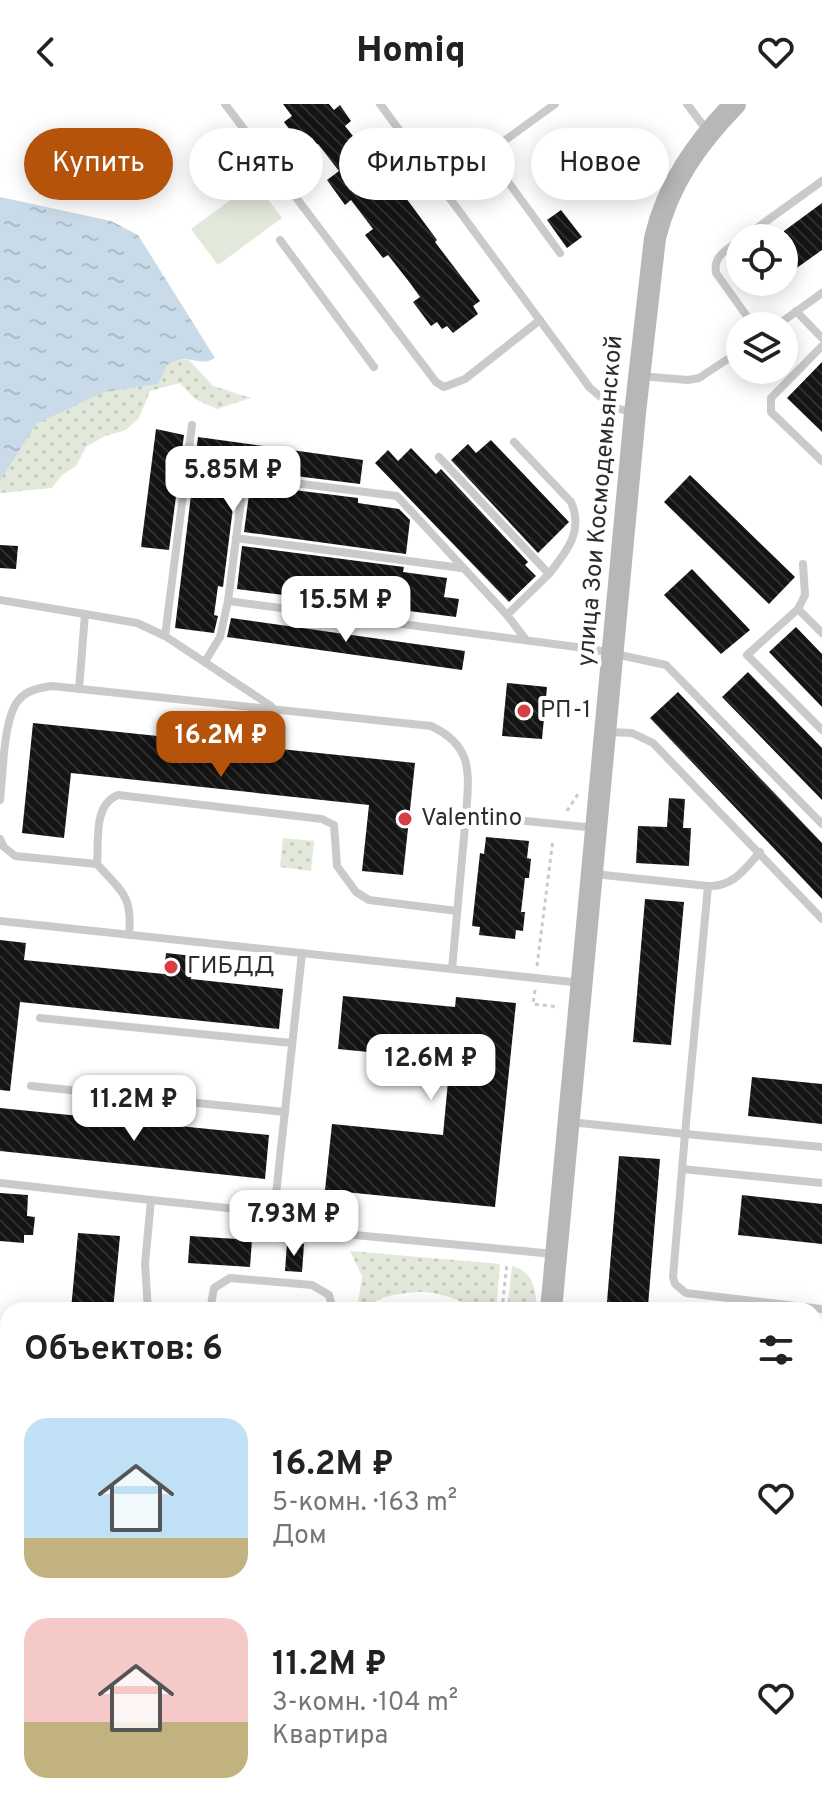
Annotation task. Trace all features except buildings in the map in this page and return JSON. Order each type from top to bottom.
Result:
[{"type":"street","name":"улица Зои Космодемьянской","points":[[552,1302],[635,413],[655,238],[661,214],[680,173],[735,104]]},
{"type":"lane","points":[[225,104],[436,382],[444,387],[465,379],[540,320]]},
{"type":"lane","points":[[380,104],[398,128]]},
{"type":"lane","points":[[515,133],[555,104]]},
{"type":"lane","points":[[687,104],[709,134]]},
{"type":"lane","points":[[763,224],[822,181]]},
{"type":"lane","points":[[515,191],[560,253]]},
{"type":"lane","points":[[452,200],[590,388],[613,407],[635,413]]},
{"type":"lane","points":[[280,240],[374,367]]},
{"type":"lane","points":[[726,250],[715,263],[716,273],[726,287]]},
{"type":"lane","points":[[822,293],[796,311],[822,338]]},
{"type":"lane","points":[[822,346],[771,398],[771,412],[822,461]]},
{"type":"lane","points":[[639,376],[688,380],[699,378],[726,360]]},
{"type":"lane","points":[[165,636],[192,425]]},
{"type":"lane","points":[[507,615],[549,574],[575,535],[576,513],[571,502],[514,442]]},
{"type":"lane","points":[[439,457],[549,574]]},
{"type":"lane","points":[[206,660],[220,637],[228,601],[243,485],[246,480],[254,478],[397,496],[507,615],[526,640]]},
{"type":"lane","points":[[236,538],[461,568]]},
{"type":"lane","points":[[803,564],[805,595],[798,609],[747,655],[822,730]]},
{"type":"lane","points":[[0,600],[137,623],[206,660],[274,708]]},
{"type":"lane","points":[[228,601],[613,652],[666,665],[822,823]]},
{"type":"lane","points":[[798,609],[822,633]]},
{"type":"lane","points":[[79,689],[85,614]]},
{"type":"lane","points":[[0,800],[10,715],[18,700],[31,690],[52,686],[431,726],[448,734],[463,751],[467,766],[466,815],[452,969]]},
{"type":"lane","points":[[606,732],[632,733],[653,743],[822,919]]},
{"type":"lane","points":[[97,864],[101,810],[107,799],[118,795],[322,819],[334,825],[337,866],[356,892],[369,900],[457,911]]},
{"type":"lane","points":[[466,815],[598,828]]},
{"type":"lane","points":[[0,839],[15,856],[97,864],[126,897],[131,911],[129,935]]},
{"type":"lane","points":[[593,874],[708,886],[727,884],[737,878],[760,852]]},
{"type":"lane","points":[[708,886],[673,1277],[680,1290],[686,1293],[762,1302]]},
{"type":"lane","points":[[0,921],[583,984]]},
{"type":"lane","points":[[274,1213],[302,953]]},
{"type":"lane","points":[[40,1018],[292,1043]]},
{"type":"lane","points":[[31,1086],[285,1112]]},
{"type":"lane","points":[[569,1122],[822,1147]]},
{"type":"lane","points":[[682,1169],[822,1183]]},
{"type":"lane","points":[[0,1183],[274,1213],[323,1232],[557,1254]]},
{"type":"lane","points":[[147,1302],[145,1264],[151,1200]]},
{"type":"lane","points":[[211,1302],[214,1288],[230,1278],[312,1285],[329,1295],[331,1302]]},
{"type":"shaded area","points":[[230,200],[268,200],[282,218],[218,265],[191,229]]},
{"type":"shaded area","points":[[145,355],[189,360],[213,386],[251,398],[217,409],[195,399],[180,383],[150,391],[139,418],[126,430],[105,436],[86,447],[76,466],[62,475],[52,488],[0,493],[0,433]]},
{"type":"shaded area","points":[[283,838],[314,841],[311,871],[280,867]]},
{"type":"shaded area","points":[[350,1251],[500,1264],[497,1302],[463,1302],[423,1292],[390,1296],[375,1302],[358,1302],[362,1276]]},
{"type":"shaded area","points":[[512,1266],[529,1277],[536,1302],[508,1302]]},
{"type":"water","points":[[0,197],[111,221],[138,235],[215,358],[206,361],[177,360],[167,365],[158,384],[104,392],[36,424],[0,481]]},
{"type":"place","name":"РП-1","points":[[524,711]]},
{"type":"place","name":"Valentino","points":[[405,819]]},
{"type":"place","name":"ГИБДД","points":[[171,967]]}]
